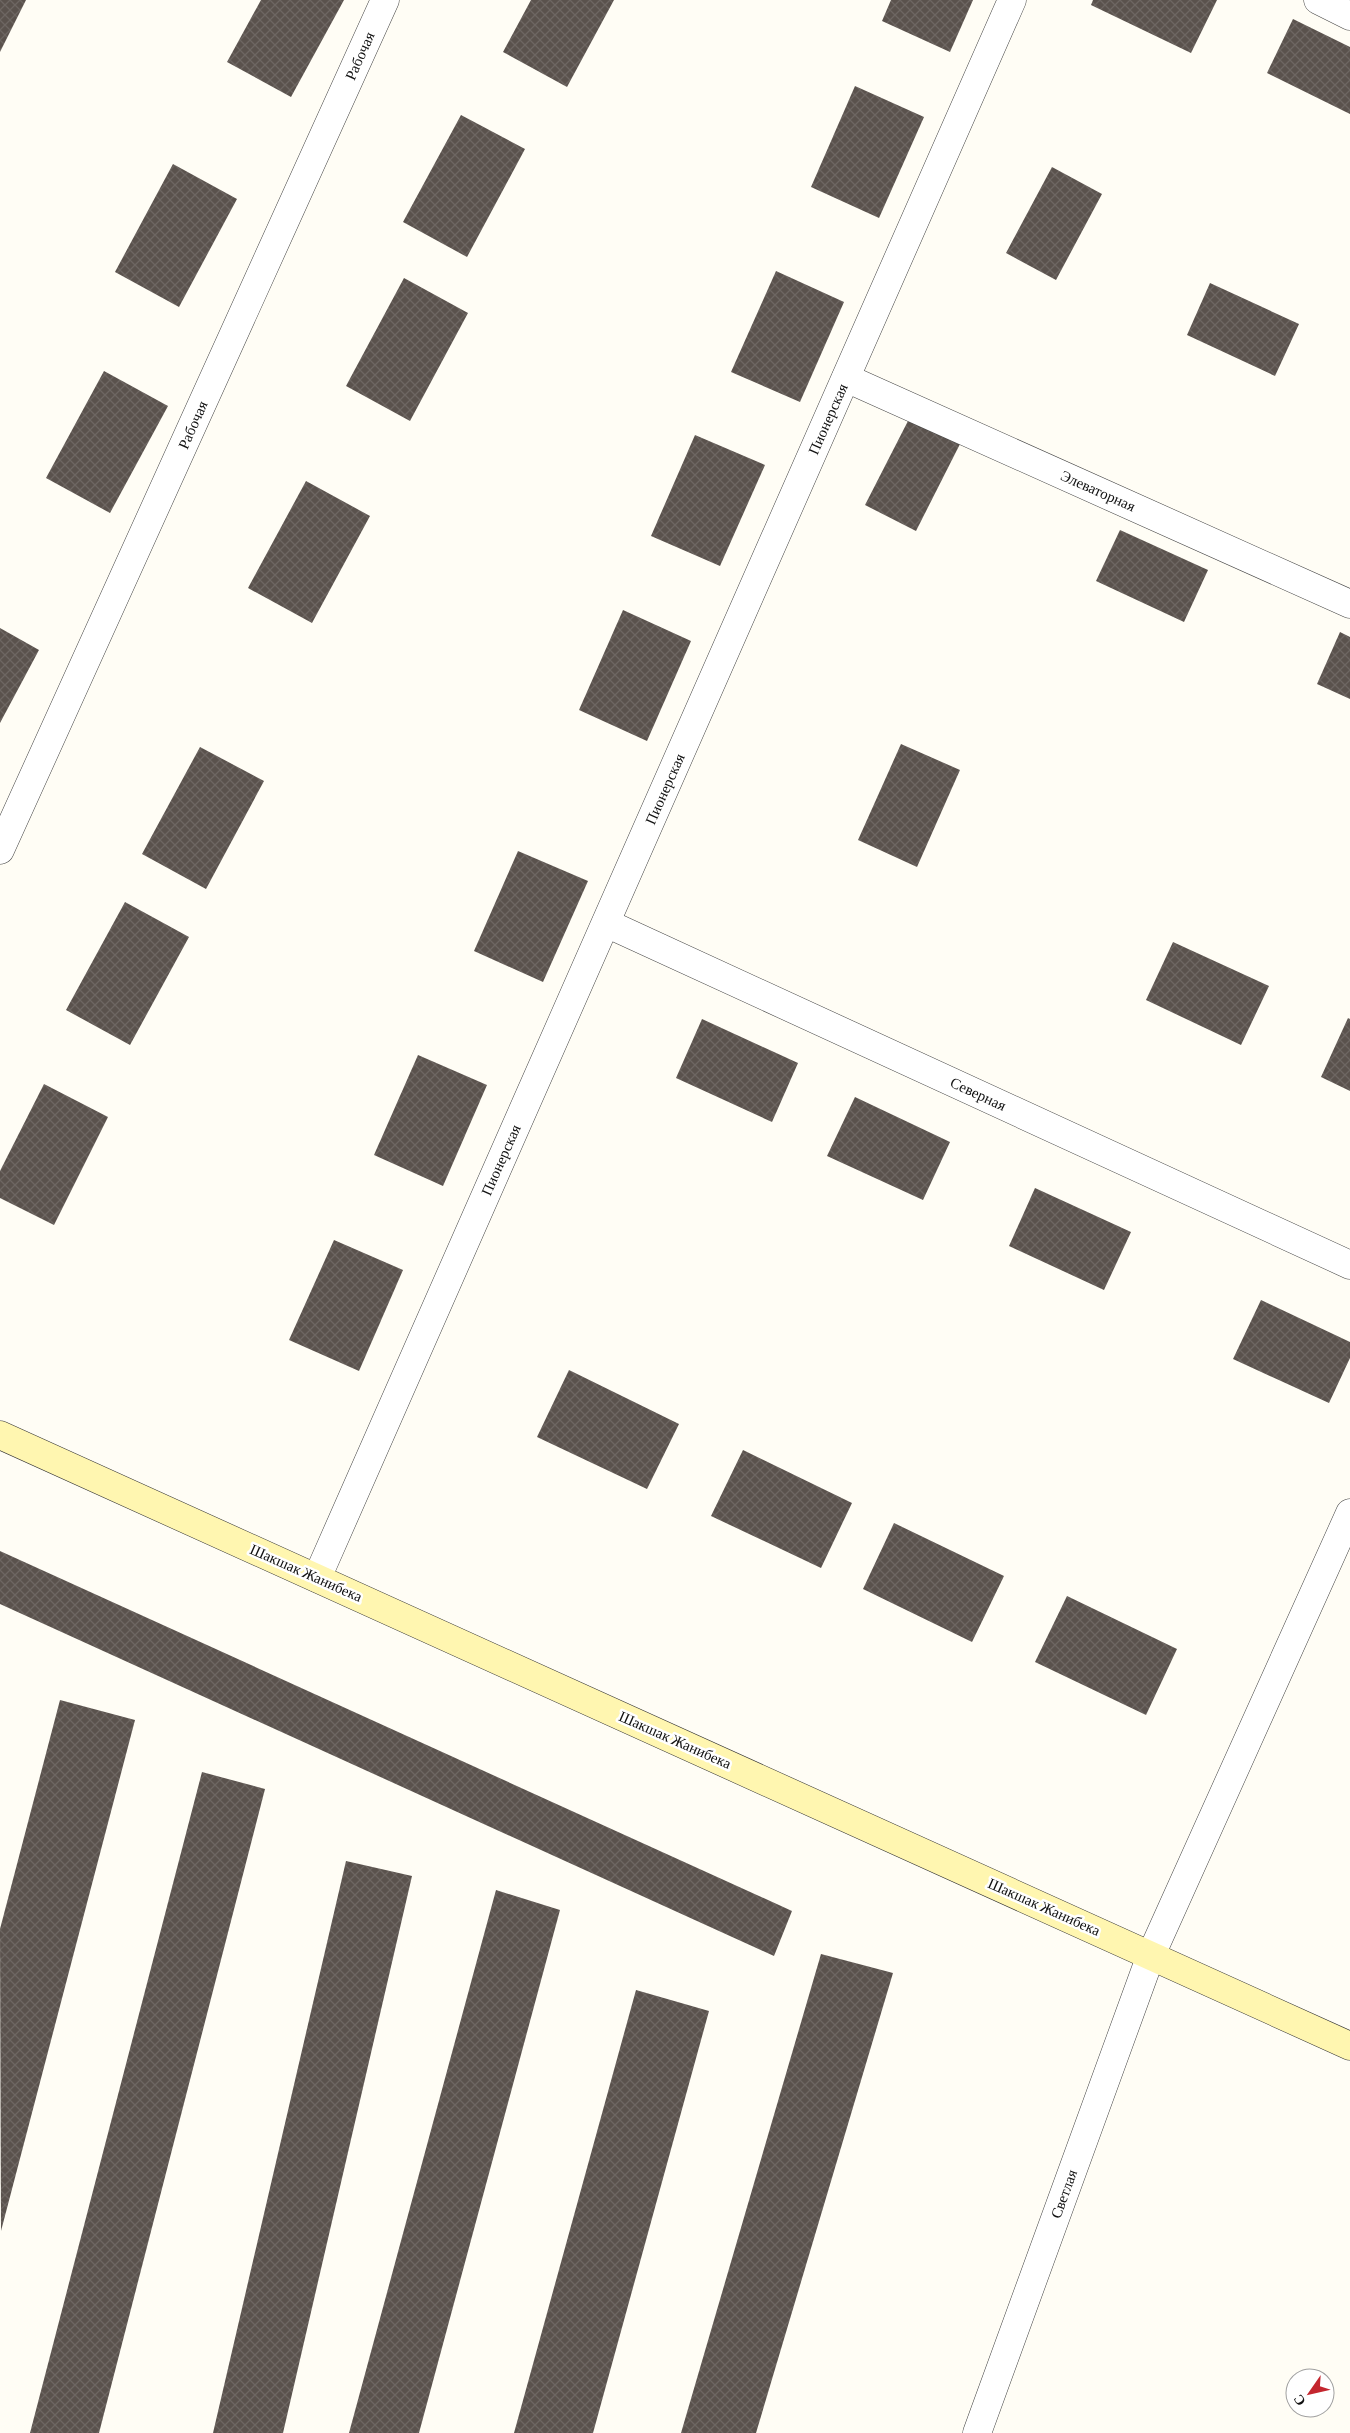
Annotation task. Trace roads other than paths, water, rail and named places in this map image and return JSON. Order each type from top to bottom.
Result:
[{"type":"main road","name":"Шакшак Жанибека","points":[[0,1434],[1350,2046]]},
{"type":"street","name":"Рабочая","points":[[0,850],[386,0]]},
{"type":"street","name":"Пионерская","points":[[318,1578],[1012,0]]},
{"type":"street","points":[[1318,0],[1350,16]]},
{"type":"street","name":"Элеваторная","points":[[846,378],[1350,604]]},
{"type":"street","name":"Северная","points":[[606,923],[1350,1265]]},
{"type":"street","name":"Светлая","points":[[977,2433],[1151,1955],[1350,1513]]}]
